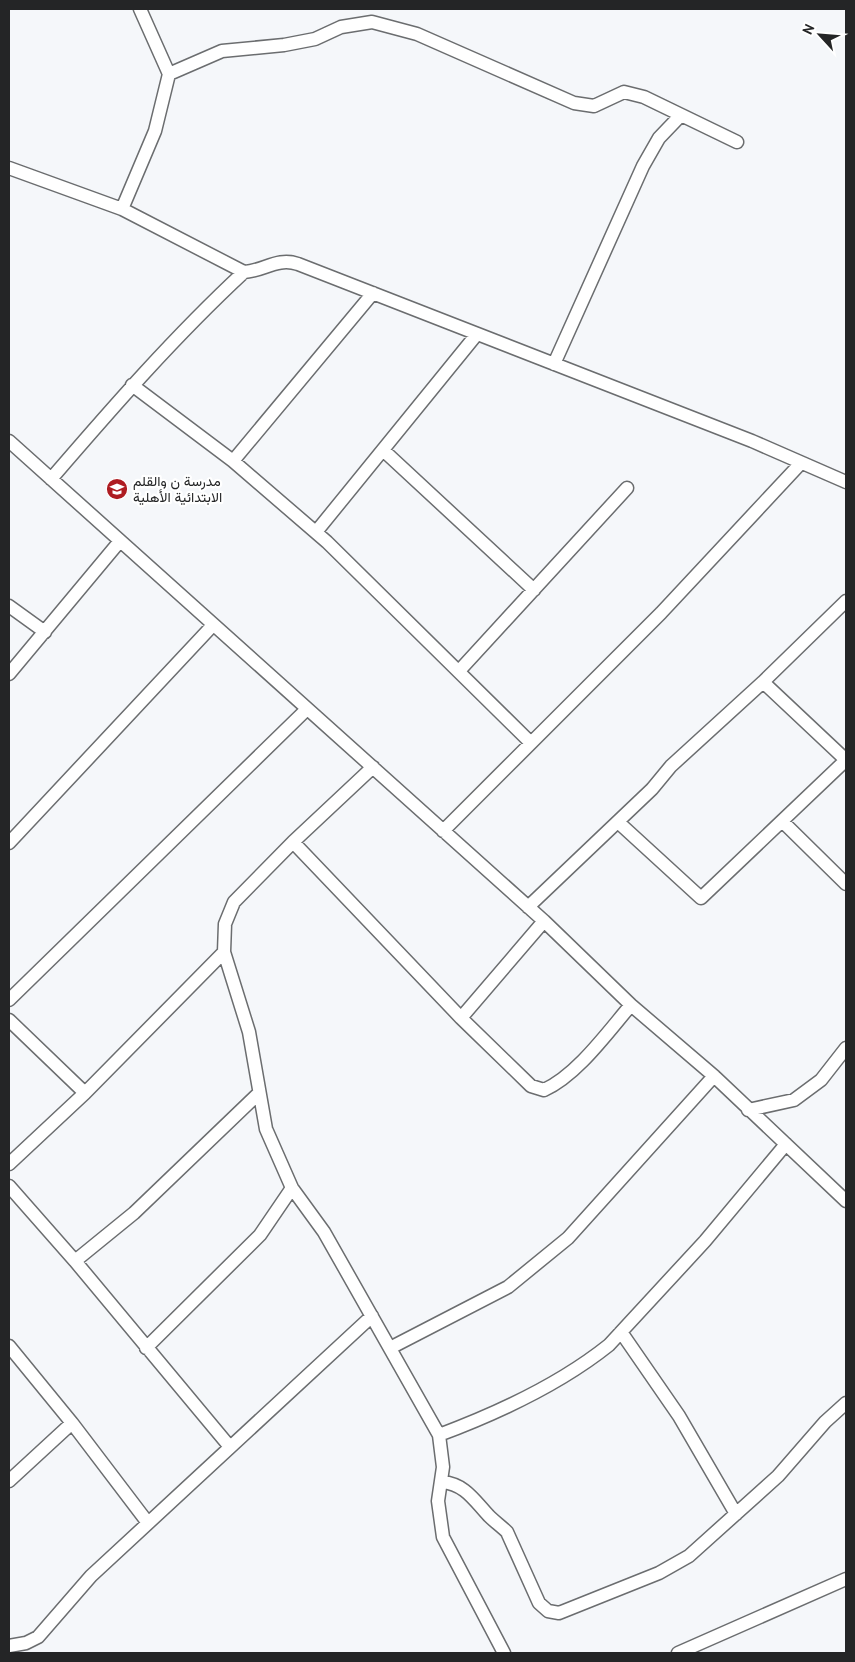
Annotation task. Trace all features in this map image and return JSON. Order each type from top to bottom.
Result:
[{"type":"street","points":[[122,209],[155,131],[169,74],[140,9]]},
{"type":"street","points":[[169,74],[222,51],[284,45],[315,39],[341,28],[372,22],[417,34],[574,103],[594,106],[624,92],[644,97],[737,142]]},
{"type":"street","points":[[554,364],[642,166],[659,138],[681,115]]},
{"type":"street","points":[[9,168],[122,209],[244,272],[253,271],[275,262],[287,261],[554,364],[846,482]]},
{"type":"street","points":[[51,479],[132,385],[199,314],[244,272]]},
{"type":"street","points":[[233,461],[373,293]]},
{"type":"street","points":[[316,532],[477,334]]},
{"type":"street","points":[[132,385],[233,461],[316,532],[531,743]]},
{"type":"street","points":[[9,441],[544,921],[631,1005],[714,1076],[846,1201]]},
{"type":"street","points":[[383,450],[534,590]]},
{"type":"street","points":[[443,831],[661,613],[801,463]]},
{"type":"street","points":[[459,672],[627,488]]},
{"type":"street","points":[[9,674],[120,541]]},
{"type":"street","points":[[528,907],[618,822],[671,766],[763,682],[846,601]]},
{"type":"street","points":[[9,606],[45,632]]},
{"type":"street","points":[[9,843],[213,625]]},
{"type":"street","points":[[618,822],[701,898],[846,760],[763,682]]},
{"type":"street","points":[[9,1000],[307,709]]},
{"type":"street","points":[[373,767],[293,842],[234,902],[225,924],[224,952],[249,1032],[266,1129],[292,1188],[324,1232],[439,1435],[442,1451],[442,1482],[438,1501],[443,1536],[504,1653]]},
{"type":"street","points":[[782,821],[846,884]]},
{"type":"street","points":[[293,842],[461,1018],[530,1086],[544,1090],[557,1084],[569,1074],[631,1005]]},
{"type":"street","points":[[461,1018],[544,921]]},
{"type":"street","points":[[9,1164],[86,1092],[224,952]]},
{"type":"street","points":[[9,1020],[86,1092]]},
{"type":"street","points":[[748,1110],[794,1100],[821,1080],[846,1048]]},
{"type":"street","points":[[390,1348],[508,1287],[549,1256],[568,1238],[714,1076]]},
{"type":"street","points":[[75,1261],[134,1213],[259,1093]]},
{"type":"street","points":[[439,1435],[485,1418],[591,1359],[621,1332],[706,1242],[786,1144]]},
{"type":"street","points":[[9,1154],[22,1151]]},
{"type":"street","points":[[9,1186],[75,1261],[230,1447]]},
{"type":"street","points":[[146,1348],[260,1234],[292,1188]]},
{"type":"street","points":[[9,1646],[26,1643],[38,1637],[91,1576],[372,1316]]},
{"type":"street","points":[[621,1332],[683,1423],[736,1514]]},
{"type":"street","points":[[9,1346],[72,1423],[148,1523]]},
{"type":"street","points":[[442,1482],[459,1486],[470,1494],[506,1532],[543,1608],[554,1613],[565,1611],[674,1566],[778,1476],[825,1422],[846,1403]]},
{"type":"street","points":[[9,1482],[72,1423]]},
{"type":"street","points":[[678,1653],[846,1579]]},
{"type":"place","name":"مدرسة ن والقلم الابتدائية الأهلية","points":[[117,489]]}]
